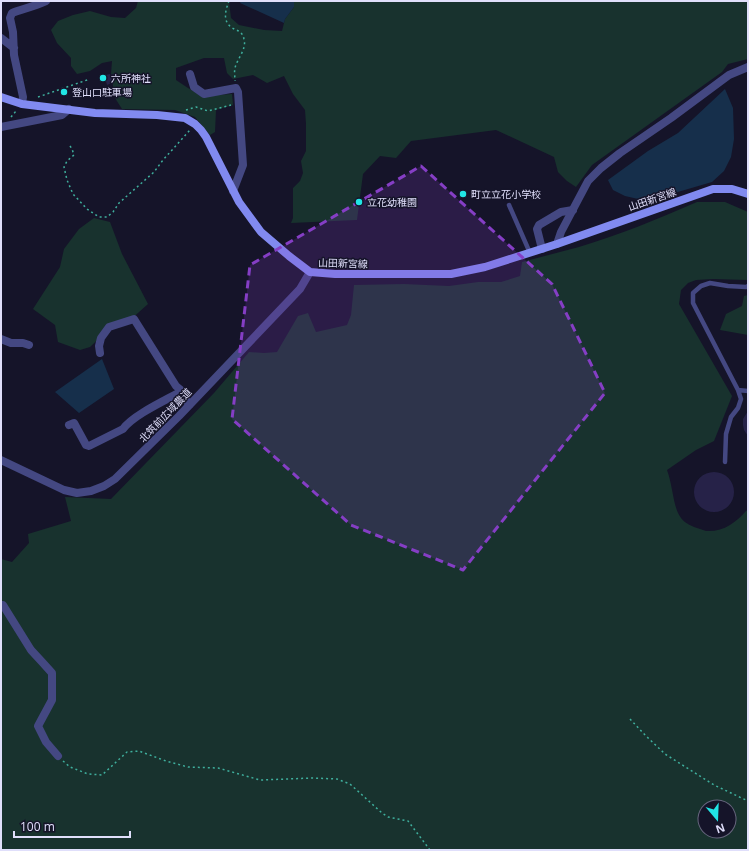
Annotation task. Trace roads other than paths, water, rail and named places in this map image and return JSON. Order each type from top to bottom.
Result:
[{"type":"main road","name":"山田新宮線","points":[[1,97],[22,104],[95,113],[157,115],[185,118],[195,124],[206,137],[239,202],[261,232],[288,256],[310,272],[335,274],[451,274],[485,267],[530,253],[713,189],[732,189],[748,194]]},
{"type":"street","points":[[22,104],[23,97],[14,55],[13,32],[10,18],[12,13],[46,1]]},
{"type":"street","points":[[1,38],[14,48]]},
{"type":"street","points":[[557,244],[561,232],[588,181],[601,168],[729,75],[748,66]]},
{"type":"street","points":[[190,74],[194,87],[204,94],[236,88],[238,92],[243,165],[233,191]]},
{"type":"street","points":[[2,127],[62,115],[68,109]]},
{"type":"street","points":[[542,249],[537,229],[539,225],[561,212],[573,210]]},
{"type":"street","name":"北筑前広域農道","points":[[1,460],[64,490],[77,492],[91,491],[104,486],[115,479],[189,405],[300,289],[310,272]]},
{"type":"street","points":[[100,353],[99,346],[101,338],[108,327],[134,318],[176,386],[182,391],[189,405]]},
{"type":"street","points":[[1,339],[11,343],[23,343],[29,345]]},
{"type":"street","points":[[68,425],[74,423],[86,445],[89,446],[123,429],[127,424],[143,413],[182,391]]},
{"type":"street","points":[[1,604],[31,650],[52,673],[52,700],[38,726],[46,742],[58,756]]},
{"type":"lane","points":[[509,205],[530,253]]},
{"type":"lane","points":[[725,462],[726,434],[731,417],[738,408],[741,399],[738,390],[693,303],[693,293],[701,286],[710,283],[746,288],[748,286]]},
{"type":"lane","points":[[738,390],[748,391]]},
{"type":"water","points":[[241,1],[294,1],[294,7],[285,19],[284,23],[240,3]]},
{"type":"water","points":[[725,89],[733,108],[734,139],[731,157],[724,171],[712,182],[647,201],[625,196],[613,190],[608,180],[648,151],[678,133]]},
{"type":"water","points":[[102,359],[114,389],[79,413],[55,392]]},
{"type":"place","name":"六所神社","points":[[103,78]]},
{"type":"place","name":"登山口駐車場","points":[[64,92]]},
{"type":"place","name":"町立立花小学校","points":[[463,194]]},
{"type":"place","name":"立花幼稚園","points":[[359,202]]}]
